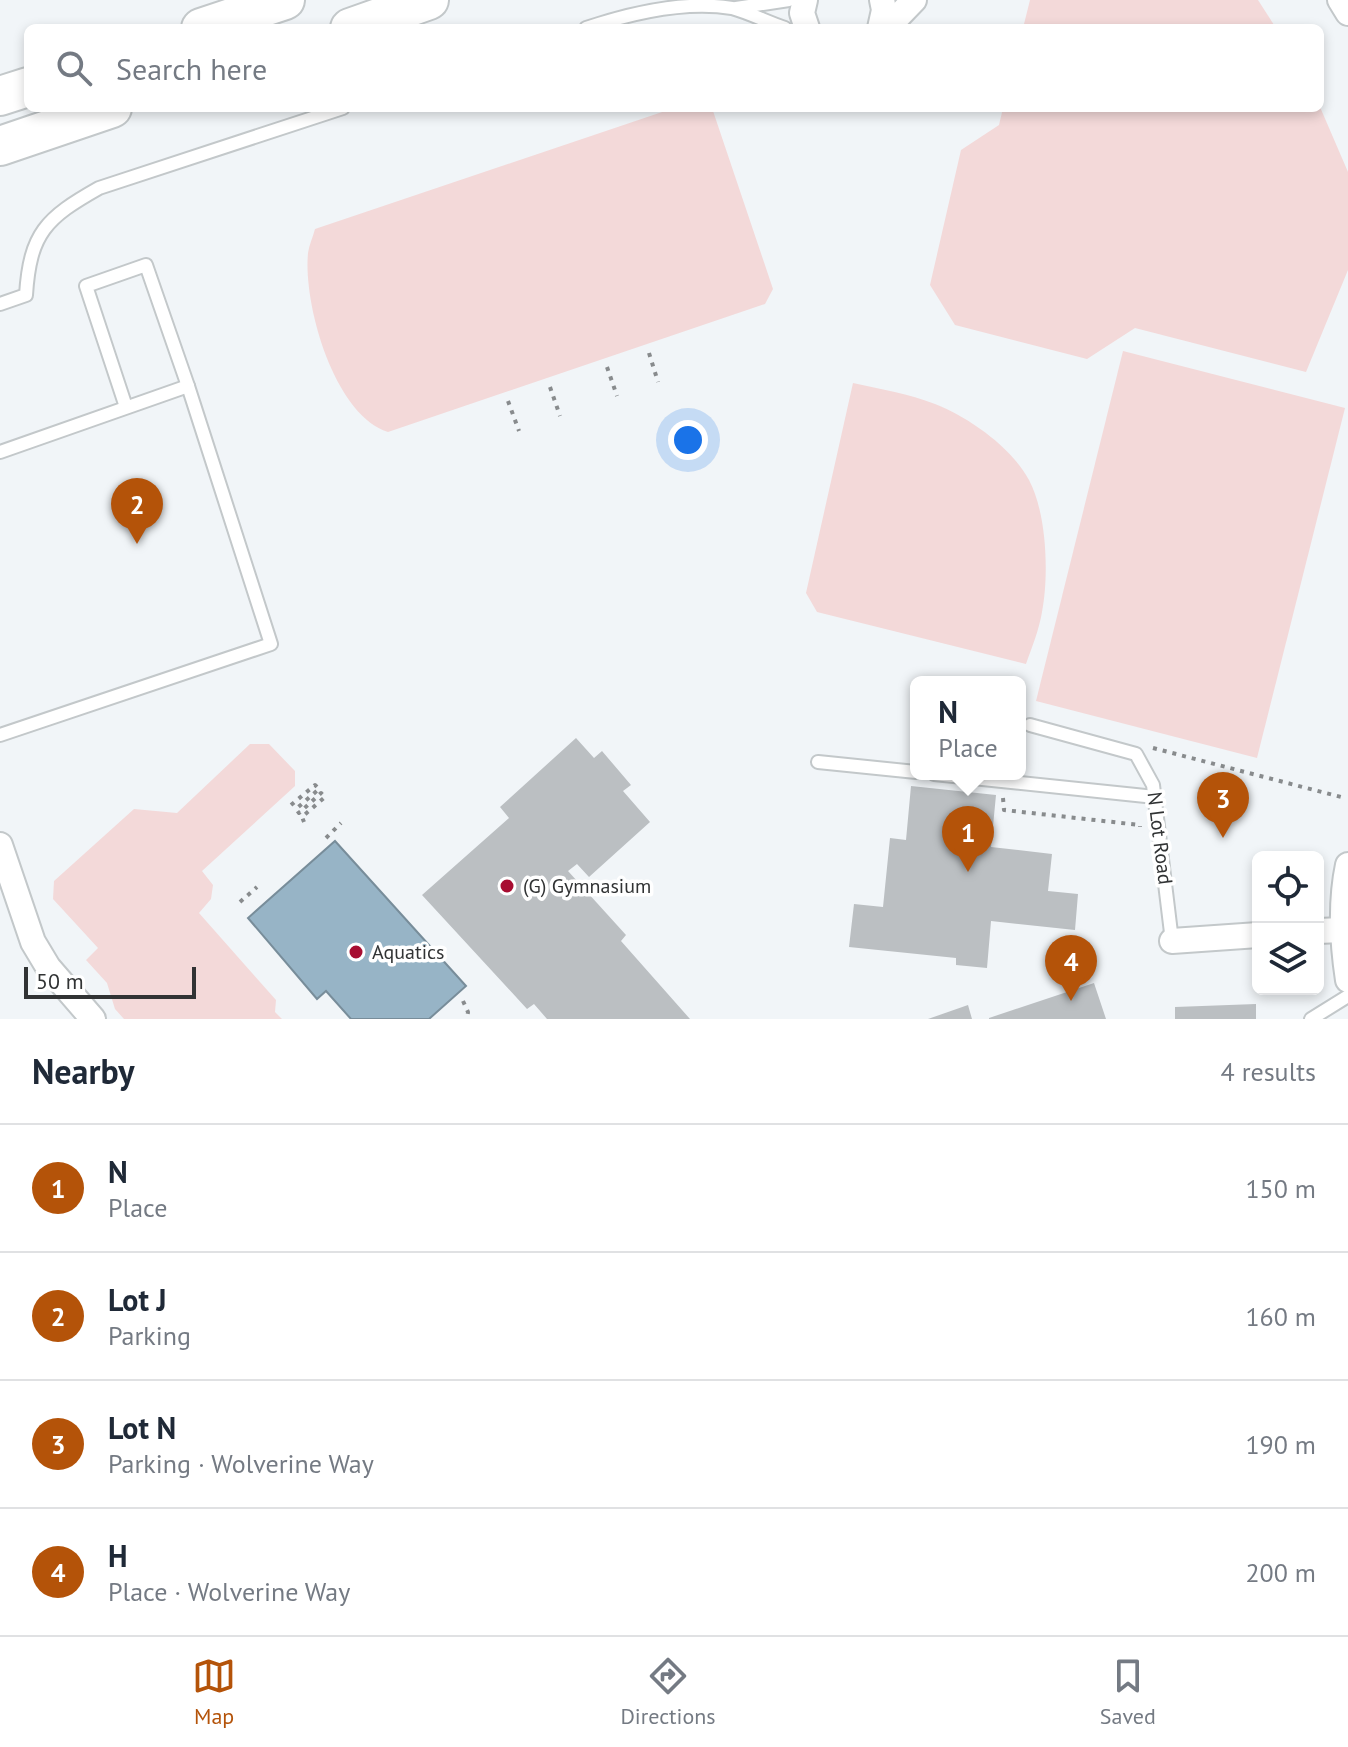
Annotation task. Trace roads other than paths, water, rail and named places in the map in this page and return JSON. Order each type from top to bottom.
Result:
[{"type":"main road","points":[[213,24],[285,0]]},
{"type":"main road","points":[[361,24],[429,0]]},
{"type":"main road","points":[[0,96],[24,88]]},
{"type":"main road","points":[[0,117],[24,108]]},
{"type":"main road","points":[[0,146],[100,112]]},
{"type":"street","points":[[805,0],[802,13],[806,24]]},
{"type":"street","points":[[881,24],[884,10],[882,0]]},
{"type":"street","points":[[891,24],[914,0]]},
{"type":"street","points":[[1340,0],[1348,13]]},
{"type":"street","points":[[0,845],[33,942],[48,967],[93,1019]]},
{"type":"street","points":[[1348,865],[1343,903],[1330,930],[1348,980]]},
{"type":"street","points":[[1172,941],[1252,935]]},
{"type":"lane","points":[[733,8],[789,0]]},
{"type":"lane","points":[[599,24],[671,6],[716,5],[775,24]]},
{"type":"lane","points":[[0,304],[26,295],[28,261],[42,232],[65,207],[99,188],[331,112]]},
{"type":"lane","points":[[0,735],[271,644],[146,265],[86,286],[126,407]]},
{"type":"lane","points":[[0,452],[188,386]]},
{"type":"lane","name":"N Lot Road","points":[[1030,725],[1136,754],[1153,785],[1172,941]]},
{"type":"lane","points":[[818,762],[910,771]]},
{"type":"lane","points":[[992,780],[1155,797]]},
{"type":"lane","points":[[1311,1019],[1348,996]]},
{"type":"water","name":"Aquatics","points":[[335,841],[466,986],[429,1019],[351,1019],[326,991],[317,999],[248,918]]},
{"type":"place","name":"Lot J","points":[[137,544]]},
{"type":"place","name":"Lot N","points":[[1223,838]]},
{"type":"place","name":"N","points":[[968,872]]},
{"type":"place","name":"(G) Gymnasium","points":[[507,886]]},
{"type":"place","name":"Aquatics","points":[[356,952]]},
{"type":"place","name":"H","points":[[1071,1001]]}]
